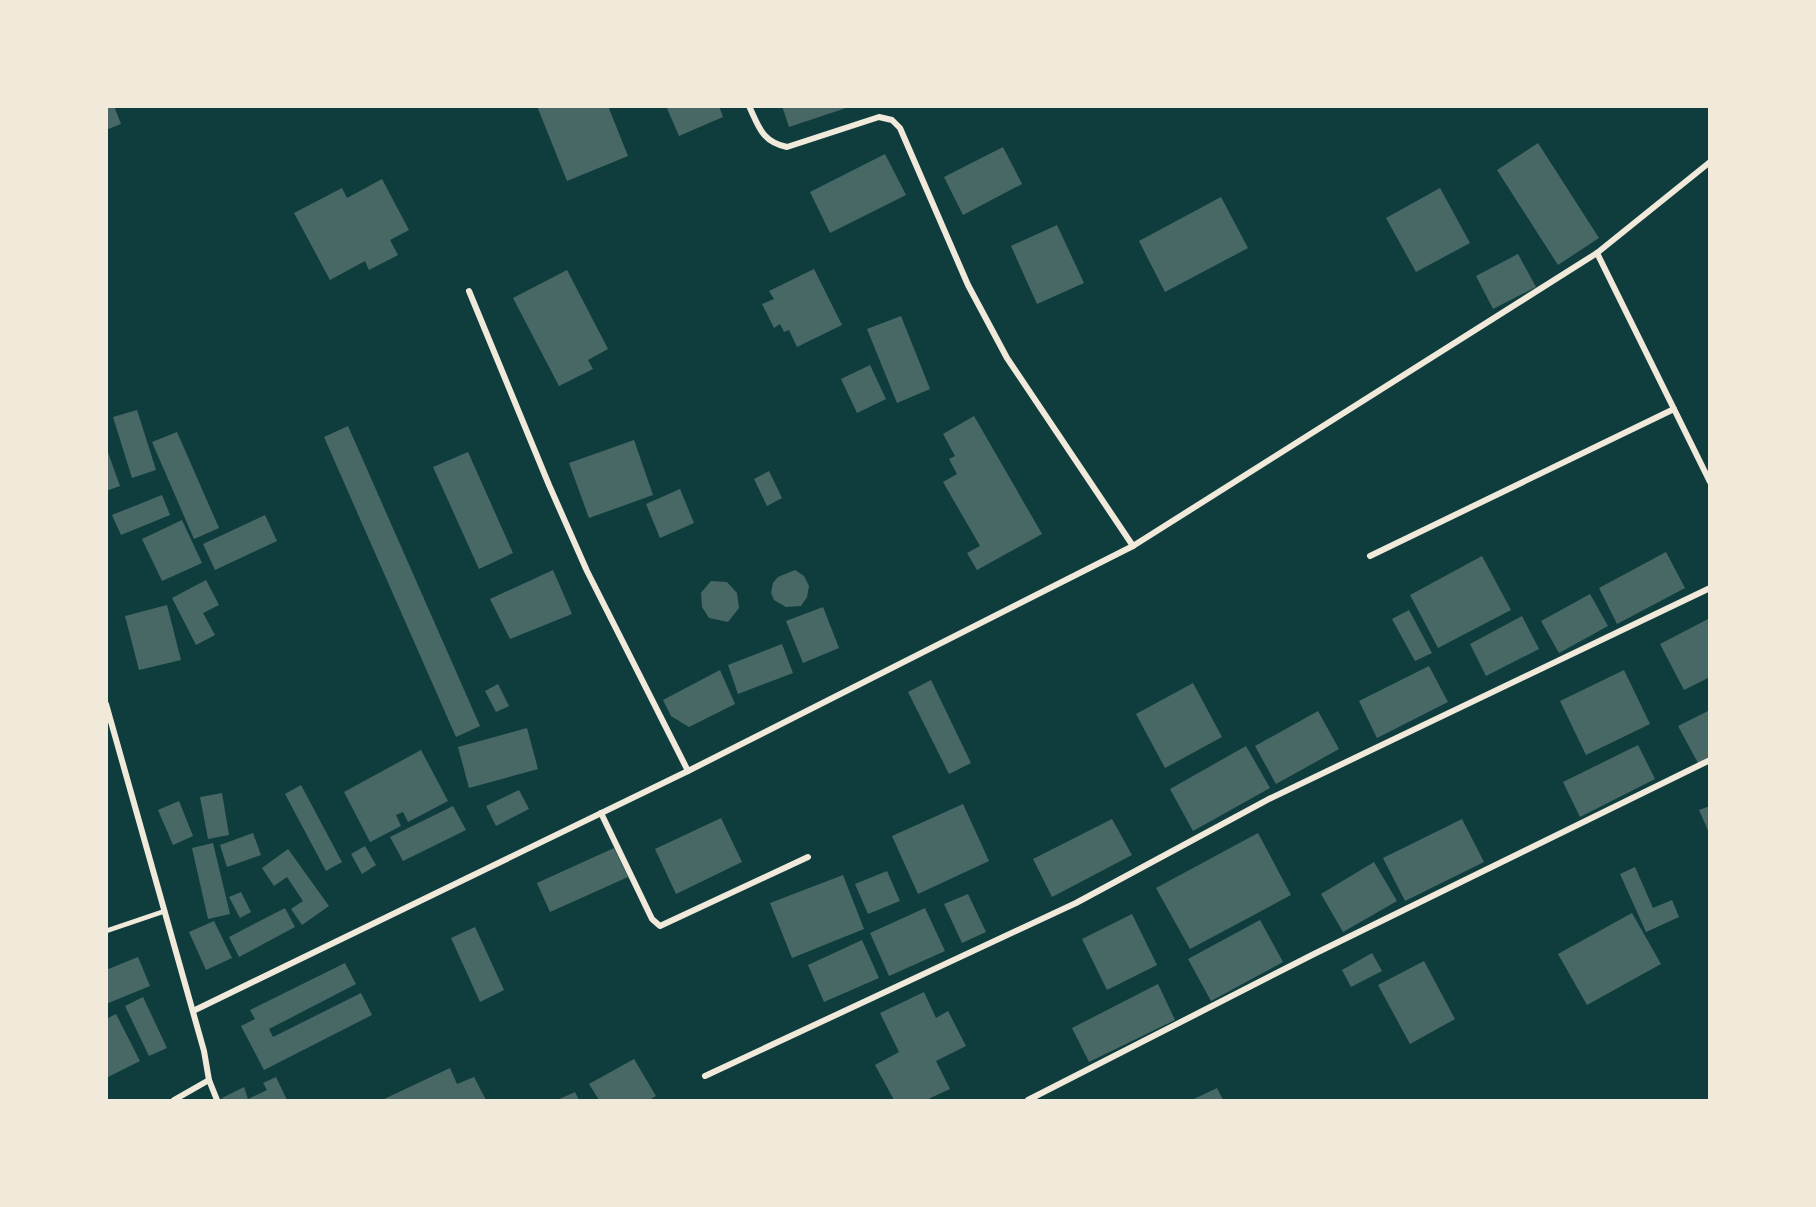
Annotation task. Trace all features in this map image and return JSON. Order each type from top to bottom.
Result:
[{"type":"street","points":[[749,106],[763,135],[775,144],[787,147],[879,117],[892,120],[900,128],[968,285],[1007,358],[1133,546]]},
{"type":"street","points":[[193,1011],[688,771],[1133,546],[1597,253],[1710,162]]},
{"type":"street","points":[[1597,253],[1710,482]]},
{"type":"street","points":[[469,291],[587,571],[688,771]]},
{"type":"street","points":[[1370,556],[1674,410]]},
{"type":"street","points":[[705,1076],[1076,903],[1271,798],[1710,588]]},
{"type":"street","points":[[106,704],[193,1011],[209,1080],[217,1101]]},
{"type":"street","points":[[1028,1101],[1314,954],[1710,760]]},
{"type":"street","points":[[601,813],[652,919],[660,926],[808,857]]},
{"type":"street","points":[[174,1101],[209,1080]]},
{"type":"lane","points":[[106,932],[165,910]]},
{"type":"building","points":[[106,106],[114,106],[121,124],[106,130]]},
{"type":"building","points":[[537,106],[608,106],[628,156],[567,181]]},
{"type":"building","points":[[666,106],[719,106],[723,117],[679,136]]},
{"type":"building","points":[[782,106],[848,106],[849,107],[789,127]]},
{"type":"building","points":[[1538,143],[1599,238],[1558,265],[1497,170]]},
{"type":"building","points":[[1003,147],[1022,184],[963,215],[944,177]]},
{"type":"building","points":[[885,154],[906,195],[830,233],[810,192]]},
{"type":"building","points":[[382,179],[409,230],[390,240],[398,255],[369,270],[365,261],[330,280],[294,213],[342,188],[347,198]]},
{"type":"building","points":[[1440,188],[1470,243],[1416,272],[1386,218]]},
{"type":"building","points":[[1221,197],[1248,248],[1165,292],[1139,241]]},
{"type":"building","points":[[1057,225],[1084,283],[1037,304],[1011,246]]},
{"type":"building","points":[[1518,254],[1536,287],[1493,309],[1476,276]]},
{"type":"building","points":[[814,269],[842,325],[797,347],[789,330],[784,332],[780,324],[774,328],[762,304],[774,299],[769,291]]},
{"type":"building","points":[[567,270],[608,349],[588,360],[593,369],[559,386],[513,298]]},
{"type":"building","points":[[901,316],[930,389],[897,403],[867,329]]},
{"type":"building","points":[[870,365],[886,399],[857,413],[841,379]]},
{"type":"building","points":[[137,410],[156,470],[132,478],[113,417]]},
{"type":"building","points":[[974,416],[1042,534],[977,570],[967,553],[980,546],[943,482],[957,474],[949,459],[955,456],[943,434]]},
{"type":"building","points":[[348,426],[480,726],[456,737],[324,437]]},
{"type":"building","points":[[177,432],[219,528],[194,539],[152,442]]},
{"type":"building","points":[[634,440],[653,495],[589,518],[569,463]]},
{"type":"building","points":[[106,447],[120,486],[106,491]]},
{"type":"building","points":[[468,452],[513,553],[479,569],[433,467]]},
{"type":"building","points":[[769,471],[782,498],[767,506],[754,479]]},
{"type":"building","points":[[680,489],[694,523],[660,538],[646,504]]},
{"type":"building","points":[[162,495],[170,515],[121,535],[112,515]]},
{"type":"building","points":[[265,515],[277,541],[215,570],[203,544]]},
{"type":"building","points":[[182,520],[202,563],[162,581],[142,539]]},
{"type":"building","points":[[1666,552],[1685,588],[1617,624],[1599,588]]},
{"type":"building","points":[[1482,556],[1511,610],[1438,648],[1410,595]]},
{"type":"building","points":[[553,570],[572,614],[510,639],[490,599]]},
{"type":"building","points":[[795,570],[804,576],[809,586],[807,597],[801,606],[786,607],[774,600],[771,593],[773,583],[778,577]]},
{"type":"building","points":[[206,580],[219,605],[203,613],[215,635],[196,645],[172,598]]},
{"type":"building","points":[[711,581],[727,582],[737,593],[739,608],[728,622],[709,618],[702,607],[701,593]]},
{"type":"building","points":[[1590,594],[1608,626],[1559,653],[1541,621]]},
{"type":"building","points":[[167,605],[181,660],[139,670],[125,616]]},
{"type":"building","points":[[823,607],[839,648],[803,663],[786,621]]},
{"type":"building","points":[[1409,610],[1432,653],[1415,661],[1392,619]]},
{"type":"building","points":[[1522,616],[1539,649],[1486,676],[1470,644]]},
{"type":"building","points":[[1710,618],[1710,677],[1684,690],[1660,644]]},
{"type":"building","points":[[782,644],[793,673],[738,694],[728,665]]},
{"type":"building","points":[[1429,666],[1448,702],[1377,738],[1359,701]]},
{"type":"building","points":[[720,670],[735,704],[689,727],[671,716],[663,700]]},
{"type":"building","points":[[1624,670],[1650,724],[1586,755],[1560,701]]},
{"type":"building","points":[[931,680],[971,763],[949,774],[908,692]]},
{"type":"building","points":[[1193,683],[1222,737],[1165,768],[1136,714]]},
{"type":"building","points":[[498,684],[509,706],[496,712],[485,691]]},
{"type":"building","points":[[1710,710],[1710,756],[1698,763],[1678,726]]},
{"type":"building","points":[[1318,711],[1339,749],[1276,784],[1255,746]]},
{"type":"building","points":[[527,728],[538,769],[469,788],[458,747]]},
{"type":"building","points":[[1638,745],[1655,779],[1580,817],[1563,782]]},
{"type":"building","points":[[1246,746],[1270,788],[1193,831],[1170,789]]},
{"type":"building","points":[[421,750],[448,801],[408,822],[403,812],[396,815],[401,826],[370,842],[344,792]]},
{"type":"building","points":[[301,785],[342,862],[326,871],[285,794]]},
{"type":"building","points":[[519,790],[529,809],[496,826],[486,806]]},
{"type":"building","points":[[222,793],[229,835],[208,839],[200,797]]},
{"type":"building","points":[[179,801],[193,836],[173,845],[158,810]]},
{"type":"building","points":[[963,804],[989,861],[918,894],[892,836]]},
{"type":"building","points":[[453,806],[466,830],[403,861],[390,837]]},
{"type":"building","points":[[1710,806],[1710,835],[1699,810]]},
{"type":"building","points":[[721,818],[742,862],[676,894],[655,849]]},
{"type":"building","points":[[1112,819],[1132,855],[1052,897],[1033,859]]},
{"type":"building","points":[[1462,819],[1484,862],[1405,901],[1383,858]]},
{"type":"building","points":[[253,833],[261,855],[227,867],[220,845]]},
{"type":"building","points":[[1258,833],[1291,895],[1190,949],[1156,888]]},
{"type":"building","points":[[213,843],[230,914],[208,919],[192,848]]},
{"type":"building","points":[[365,846],[376,865],[362,874],[351,854]]},
{"type":"building","points":[[614,848],[628,877],[550,912],[537,883]]},
{"type":"building","points":[[288,849],[329,906],[302,925],[291,909],[303,901],[287,877],[274,886],[262,868]]},
{"type":"building","points":[[1374,862],[1397,901],[1343,932],[1321,894]]},
{"type":"building","points":[[1635,867],[1653,908],[1672,900],[1679,917],[1646,932],[1620,874]]},
{"type":"building","points":[[887,871],[900,901],[868,914],[855,884]]},
{"type":"building","points":[[843,875],[864,929],[792,958],[770,903]]},
{"type":"building","points":[[241,892],[251,912],[240,918],[229,897]]},
{"type":"building","points":[[968,894],[986,932],[962,943],[944,904]]},
{"type":"building","points":[[285,908],[295,927],[239,957],[229,937]]},
{"type":"building","points":[[925,908],[945,951],[889,976],[870,933]]},
{"type":"building","points":[[1632,913],[1661,964],[1587,1005],[1558,954]]},
{"type":"building","points":[[1132,914],[1157,965],[1107,990],[1082,939]]},
{"type":"building","points":[[1260,920],[1283,962],[1211,1001],[1188,959]]},
{"type":"building","points":[[214,921],[232,958],[206,970],[189,932]]},
{"type":"building","points":[[475,927],[504,990],[480,1002],[451,938]]},
{"type":"building","points":[[862,940],[879,978],[824,1002],[808,965]]},
{"type":"building","points":[[1372,953],[1382,971],[1351,987],[1342,970]]},
{"type":"building","points":[[138,957],[150,986],[106,1004],[106,970]]},
{"type":"building","points":[[1424,961],[1455,1019],[1410,1044],[1378,985]]},
{"type":"building","points":[[345,963],[356,984],[269,1029],[273,1037],[361,993],[372,1015],[264,1070],[241,1026],[255,1019],[250,1010]]},
{"type":"building","points":[[1158,984],[1175,1020],[1089,1062],[1072,1028]]},
{"type":"building","points":[[924,992],[936,1018],[948,1011],[966,1046],[936,1061],[950,1089],[926,1100],[894,1100],[875,1065],[899,1052],[880,1013]]},
{"type":"building","points":[[143,997],[167,1048],[149,1056],[125,1006]]},
{"type":"building","points":[[116,1014],[140,1061],[106,1078],[106,1019]]},
{"type":"building","points":[[634,1059],[656,1096],[649,1100],[599,1100],[589,1084]]},
{"type":"building","points":[[450,1068],[457,1084],[474,1077],[486,1100],[382,1100]]},
{"type":"building","points":[[276,1077],[287,1100],[224,1100],[222,1098],[244,1087],[248,1099],[267,1090],[263,1083]]},
{"type":"building","points":[[1217,1088],[1223,1100],[1192,1100]]},
{"type":"building","points":[[575,1092],[579,1100],[557,1100]]}]
